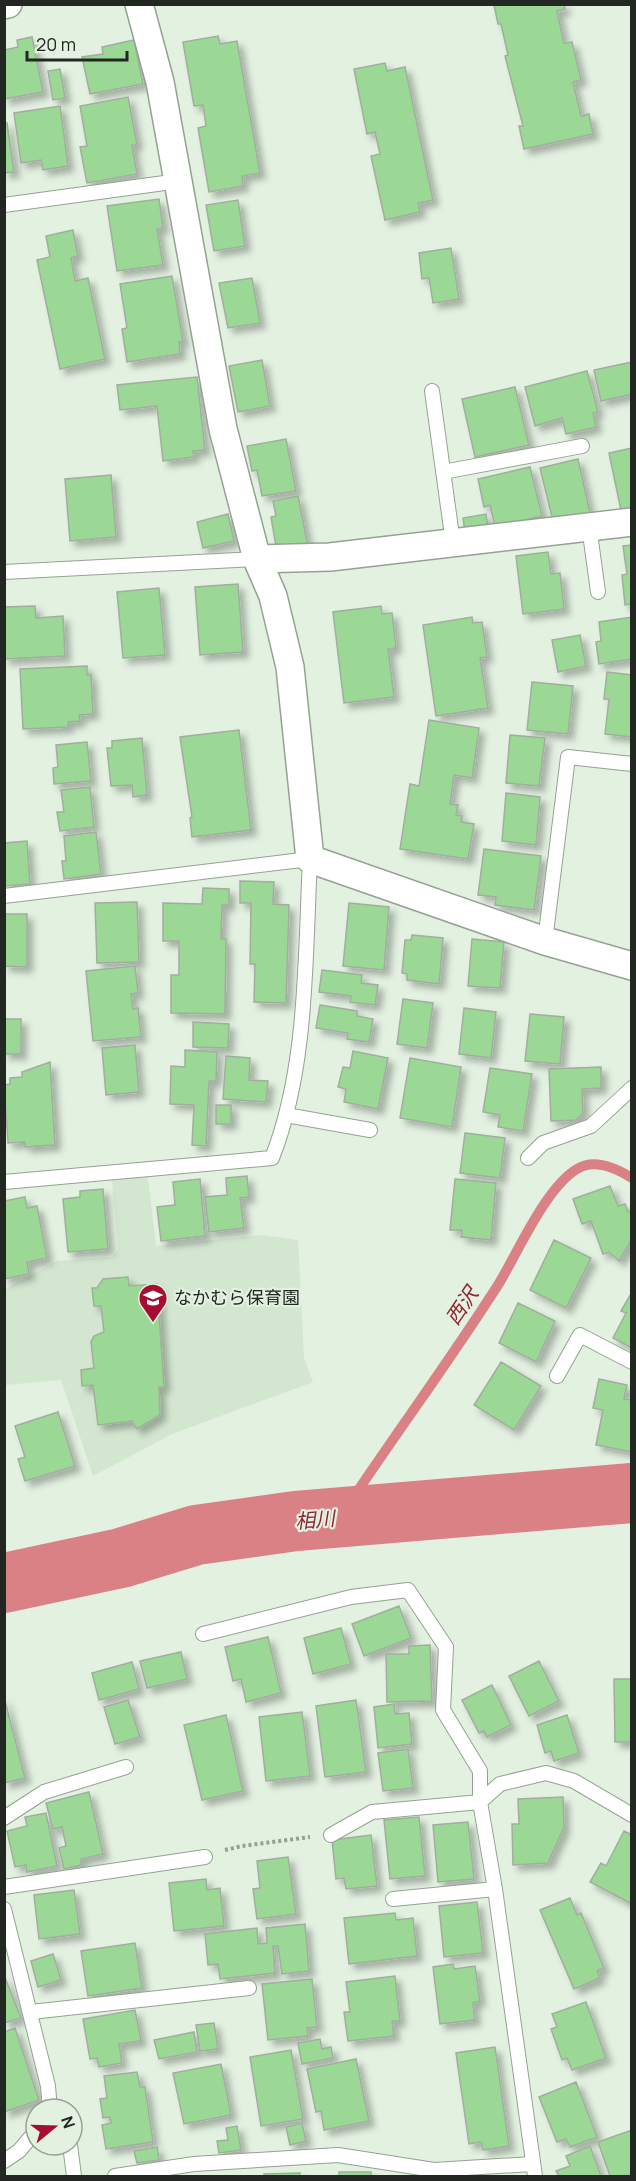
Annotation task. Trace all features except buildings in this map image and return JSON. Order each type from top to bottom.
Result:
[{"type":"street","points":[[146,6],[223,429],[257,559],[273,596],[290,667],[310,859],[545,941],[632,966]]},
{"type":"street","points":[[257,559],[330,557],[632,522]]},
{"type":"lane","points":[[4,206],[179,181]]},
{"type":"lane","points":[[432,391],[453,543]]},
{"type":"lane","points":[[443,472],[582,446]]},
{"type":"lane","points":[[590,526],[598,592]]},
{"type":"lane","points":[[4,572],[257,559]]},
{"type":"lane","points":[[545,941],[568,757],[632,764]]},
{"type":"lane","points":[[4,896],[310,859],[303,1008],[286,1115],[272,1158],[4,1182]]},
{"type":"lane","points":[[528,1158],[543,1143],[591,1126],[632,1088]]},
{"type":"lane","points":[[286,1115],[370,1130]]},
{"type":"lane","points":[[557,1376],[580,1335],[632,1362]]},
{"type":"lane","points":[[115,2176],[194,2164],[338,2155],[434,2170],[533,2170],[495,1889],[480,1802],[480,1771],[442,1710],[446,1647],[408,1590],[351,1597],[203,1634]]},
{"type":"lane","points":[[4,1818],[44,1792],[126,1767]]},
{"type":"lane","points":[[331,1835],[372,1812],[480,1802],[500,1784],[546,1773],[574,1781],[632,1815]]},
{"type":"lane","points":[[4,1887],[205,1857]]},
{"type":"lane","points":[[393,1899],[495,1889]]},
{"type":"lane","points":[[4,1909],[10,1956],[31,2012],[49,2097]]},
{"type":"lane","points":[[31,2012],[249,1988]]},
{"type":"lane","points":[[4,2161],[24,2145]]},
{"type":"lane","points":[[72,2157],[74,2176]]},
{"type":"path","points":[[205,1857],[242,1846],[331,1835]]},
{"type":"shaded area","name":"なかむら保育園","points":[[147,1169],[156,1246],[262,1235],[298,1240],[304,1358],[313,1382],[172,1434],[93,1476],[61,1380],[5,1385],[5,1289],[57,1261],[112,1257],[118,1250],[111,1172]]},
{"type":"waterway","name":"西沢","points":[[352,1517],[359,1489],[498,1285],[543,1205],[554,1190],[577,1169],[591,1164],[612,1168],[632,1178]]},
{"type":"waterway","name":"相川","points":[[4,1583],[121,1558],[196,1535],[296,1521],[632,1493]]},
{"type":"place","name":"なかむら保育園","points":[[153,1324]]}]
